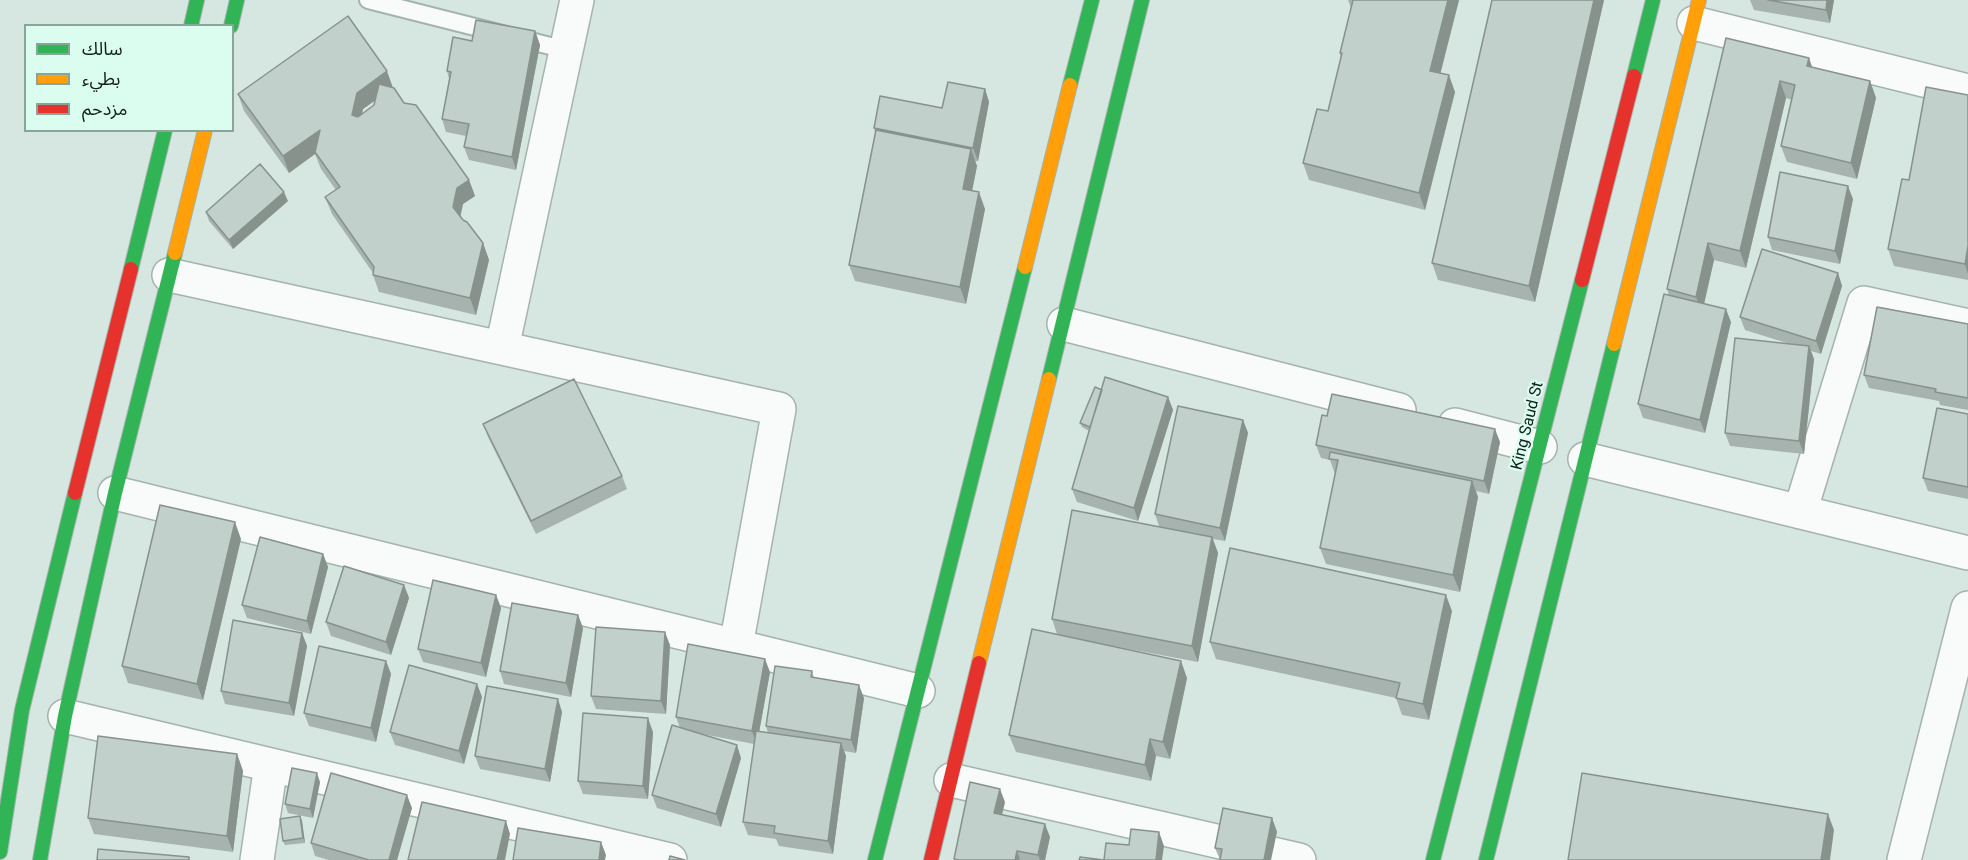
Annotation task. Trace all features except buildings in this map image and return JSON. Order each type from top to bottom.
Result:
[{"type":"street","points":[[191,24],[197,0]]},
{"type":"street","points":[[231,24],[237,0]]},
{"type":"street","points":[[502,348],[577,0]]},
{"type":"street","points":[[875,860],[1092,0]]},
{"type":"street","points":[[931,860],[1142,0]]},
{"type":"street","name":"King Saud St","points":[[1433,860],[1653,0]]},
{"type":"street","points":[[1486,860],[1697,11],[1968,92]]},
{"type":"street","points":[[0,852],[22,710],[165,132]]},
{"type":"street","points":[[40,860],[64,716],[204,132]]},
{"type":"street","points":[[169,274],[779,409],[736,646]]},
{"type":"street","points":[[1800,512],[1864,303],[1968,326]]},
{"type":"street","points":[[1064,324],[1540,447]]},
{"type":"street","points":[[1585,459],[1968,553]]},
{"type":"street","points":[[116,493],[918,691]]},
{"type":"street","points":[[1904,860],[1968,608]]},
{"type":"street","points":[[64,716],[653,858]]},
{"type":"street","points":[[257,860],[271,765]]},
{"type":"street","points":[[951,780],[1198,849],[1299,860]]},
{"type":"lane","points":[[368,0],[566,50]]},
{"type":"traffic: fast","points":[[191,24],[197,0]]},
{"type":"traffic: fast","points":[[231,24],[237,0]]},
{"type":"traffic: fast","points":[[1070,85],[1092,0]]},
{"type":"traffic: fast","points":[[1049,379],[1142,0]]},
{"type":"traffic: fast","points":[[1634,76],[1653,0]]},
{"type":"traffic: fast","points":[[131,269],[165,132]]},
{"type":"traffic: fast","points":[[40,860],[65,716],[115,493],[175,253]]},
{"type":"traffic: fast","points":[[875,860],[1025,267]]},
{"type":"traffic: fast","points":[[1433,860],[1582,280]]},
{"type":"traffic: fast","points":[[1486,860],[1614,344]]},
{"type":"traffic: fast","points":[[0,852],[22,710],[75,493]]},
{"type":"traffic: slow","points":[[1614,344],[1699,0]]},
{"type":"traffic: slow","points":[[1025,267],[1070,85]]},
{"type":"traffic: slow","points":[[175,253],[205,132]]},
{"type":"traffic: slow","points":[[979,663],[1049,379]]},
{"type":"traffic: jam","points":[[1582,280],[1634,76]]},
{"type":"traffic: jam","points":[[75,493],[131,269]]},
{"type":"traffic: jam","points":[[931,860],[979,663]]}]
